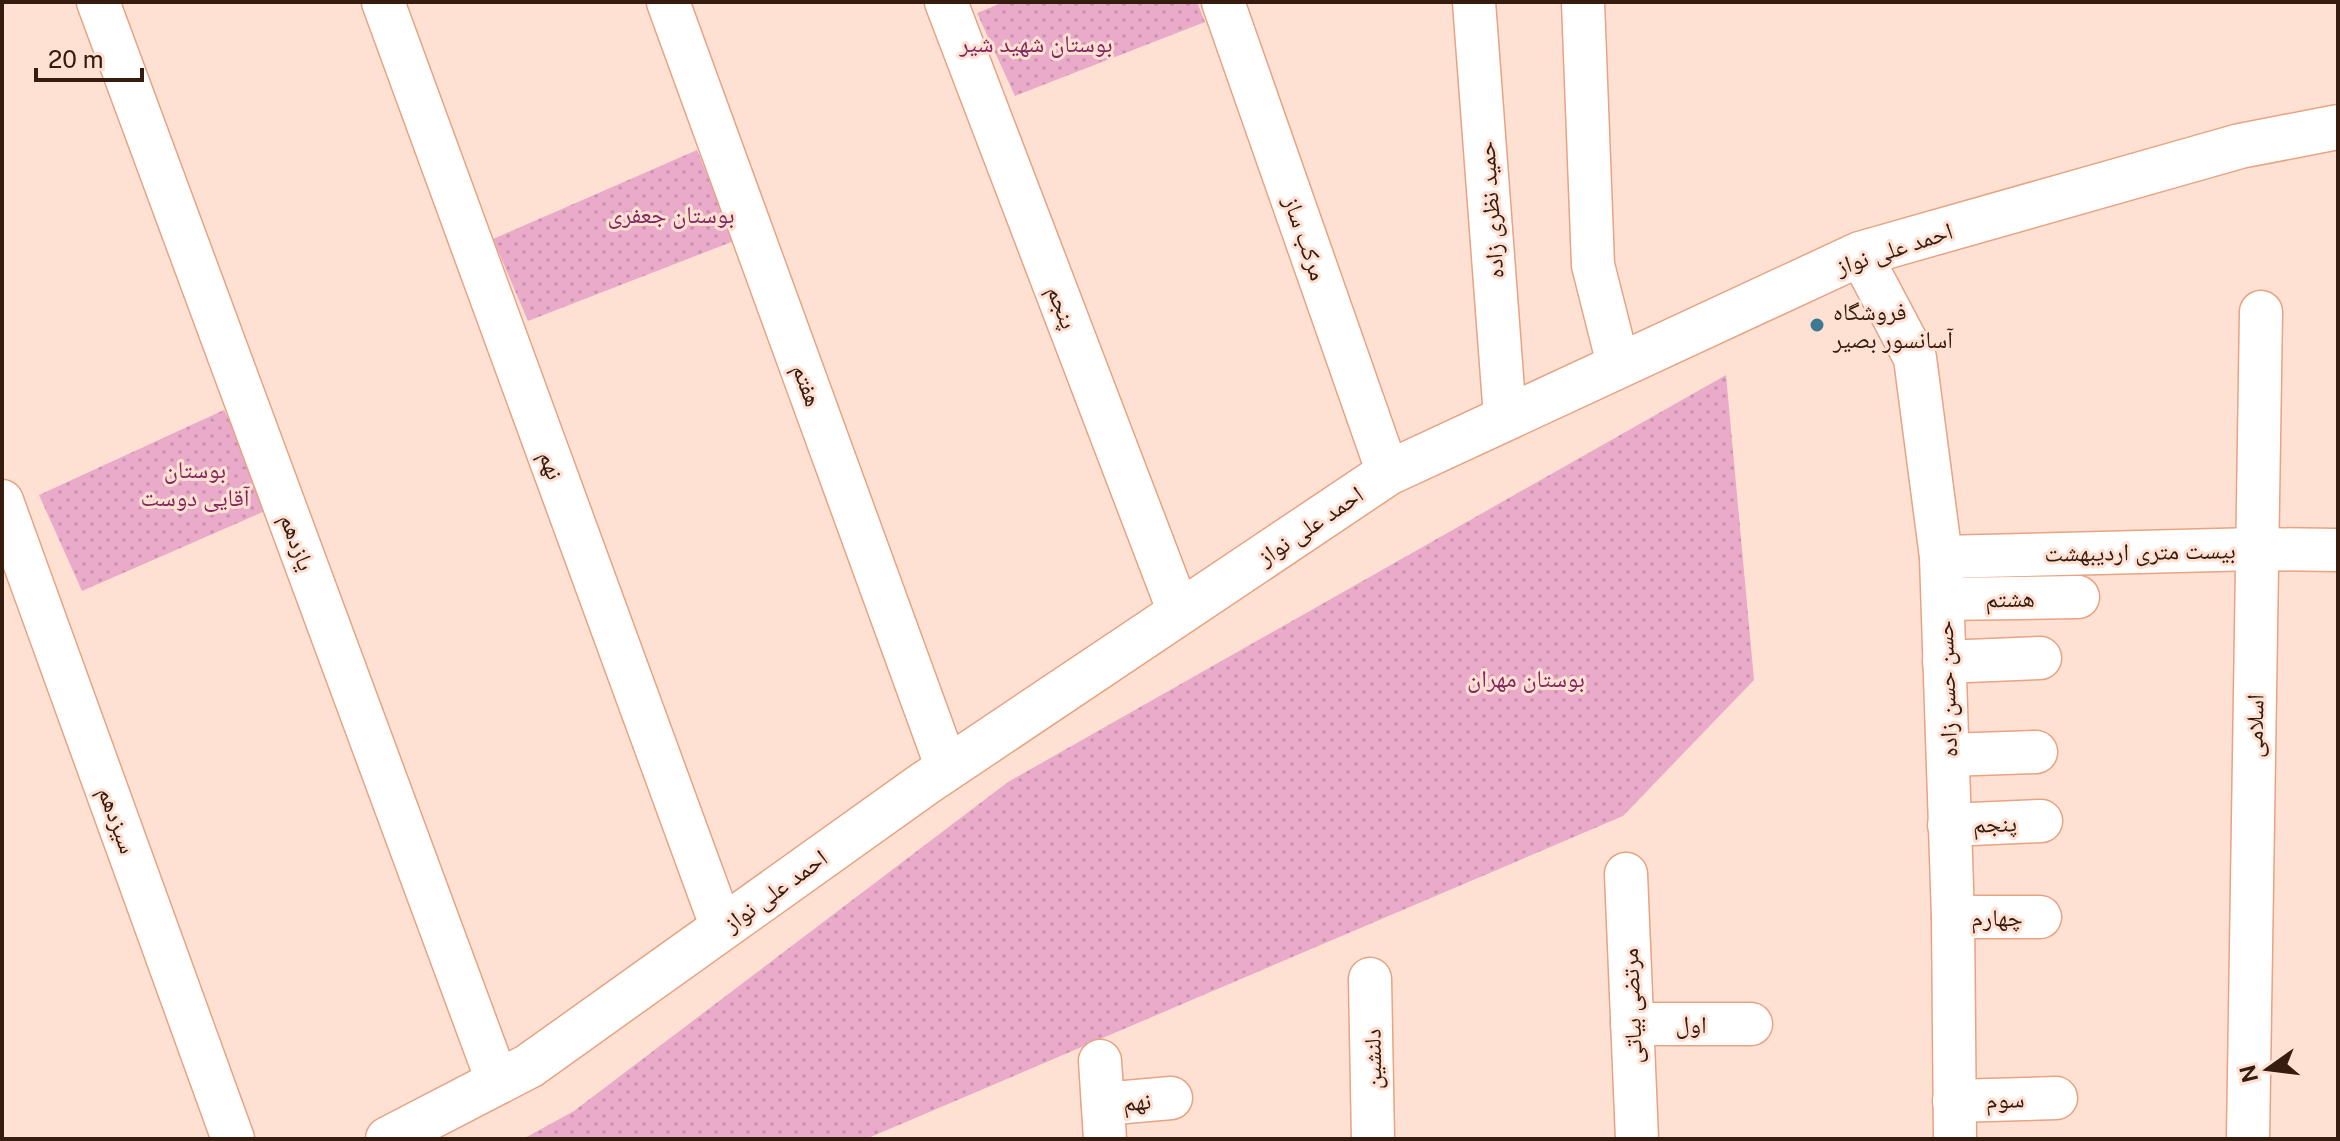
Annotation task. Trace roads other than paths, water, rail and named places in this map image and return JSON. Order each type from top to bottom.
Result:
[{"type":"main road","name":"احمد علی نواز","points":[[388,1139],[529,1066],[947,768],[1388,473],[1860,254],[2240,146],[2338,127]]},
{"type":"street","name":"یازدهم","points":[[98,2],[498,1083]]},
{"type":"street","name":"نهم","points":[[383,2],[722,928]]},
{"type":"street","name":"هفتم","points":[[668,2],[947,768]]},
{"type":"street","name":"پنجم","points":[[946,2],[1179,612]]},
{"type":"street","name":"مرکب ساز","points":[[1223,2],[1388,473]]},
{"type":"street","name":"حمید نظری زاده","points":[[1474,2],[1505,417]]},
{"type":"street","points":[[1583,2],[1593,265],[1618,364]]},
{"type":"street","name":"حسن حسن زاده","points":[[1860,254],[1915,358],[1941,557],[1953,917],[1954,1120]]},
{"type":"street","name":"اسلامی","points":[[2248,1139],[2261,312]]},
{"type":"street","name":"سیزدهم","points":[[2,501],[12,562],[233,1139]]},
{"type":"street","name":"بیست متری اردیبهشت","points":[[1941,557],[2256,549],[2338,550]]},
{"type":"street","name":"هشتم","points":[[1943,599],[2078,597]]},
{"type":"street","points":[[1944,662],[2040,658]]},
{"type":"street","points":[[1948,755],[2036,752]]},
{"type":"street","name":"پنجم","points":[[1949,825],[2041,821]]},
{"type":"street","name":"مرتضی بیاتی","points":[[1626,874],[1637,1139]]},
{"type":"street","name":"چهارم","points":[[1953,917],[2040,917]]},
{"type":"street","name":"دلنشین","points":[[1370,979],[1373,1139]]},
{"type":"street","name":"اول","points":[[1632,1024],[1751,1024]]},
{"type":"street","points":[[1100,1061],[1104,1121]]},
{"type":"street","name":"نهم","points":[[1104,1121],[1171,1098]]},
{"type":"street","name":"سوم","points":[[1954,1120],[2056,1098]]},
{"type":"place","name":"فروشگاه آسانسور بصیر","points":[[1817,325]]},
{"type":"park label","name":"بوستان شهید شیر","points":[[1036,43]]},
{"type":"park label","name":"بوستان جعفری","points":[[671,214]]},
{"type":"park label","name":"بوستان آقایی دوست","points":[[195,483]]},
{"type":"park label","name":"بوستان مهران","points":[[1526,678]]}]
